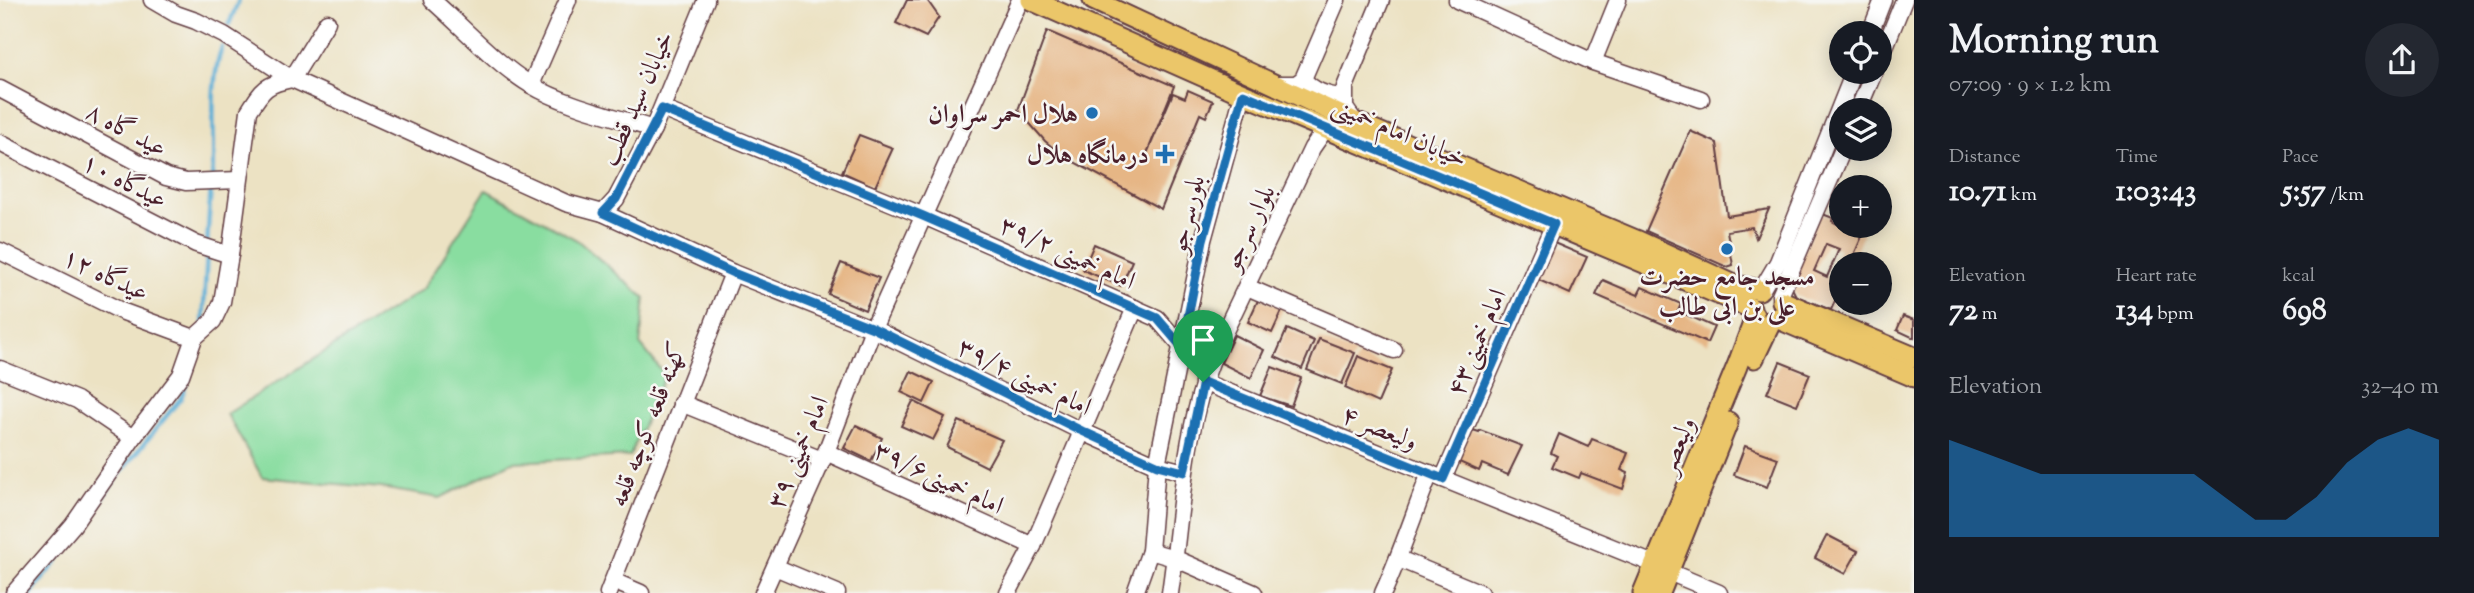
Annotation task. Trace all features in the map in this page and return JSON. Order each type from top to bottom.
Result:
[{"type":"main road","name":"خیابان امام خمینی","points":[[1031,0],[1243,94],[1554,224],[1914,358]]},
{"type":"main road","name":"خیابان امام خمینی","points":[[1093,0],[1120,5],[1271,84],[1636,240],[1732,284],[1767,305],[1914,377]]},
{"type":"main road","name":"ولیعصر","points":[[1660,593],[1662,568],[1737,366],[1752,326],[1767,305]]},
{"type":"main road","name":"ولیعصر","points":[[1643,593],[1662,568]]},
{"type":"street","name":"امام خمینی ۳۹/۴","points":[[152,0],[224,35],[292,79],[566,203],[603,213],[733,273],[873,328],[1082,431],[1157,465],[1184,472]]},
{"type":"street","points":[[432,0],[531,85],[653,129]]},
{"type":"street","points":[[531,85],[568,0]]},
{"type":"street","name":"خیابان سید قطب","points":[[603,213],[616,199],[653,129],[706,0]]},
{"type":"street","name":"امام خمینی ۳۹","points":[[763,593],[824,456],[873,328],[1020,0]]},
{"type":"street","points":[[1271,84],[1289,85],[1303,79],[1337,0]]},
{"type":"street","points":[[1355,122],[1345,108],[1343,97],[1381,0]]},
{"type":"street","points":[[1457,0],[1593,62],[1702,99]]},
{"type":"street","points":[[1593,62],[1618,0]]},
{"type":"street","points":[[1875,21],[1883,0]]},
{"type":"street","points":[[1892,30],[1904,0]]},
{"type":"street","points":[[14,593],[73,524],[181,375],[194,338],[213,321],[218,312],[230,255],[249,111],[261,91],[271,83],[292,79],[327,22]]},
{"type":"street","points":[[1303,79],[1310,87],[1332,96],[1343,97]]},
{"type":"street","points":[[1767,305],[1778,262],[1849,84]]},
{"type":"street","name":"عید گاه ۸","points":[[0,89],[166,177],[186,182],[239,180]]},
{"type":"street","name":"بلورسرجو","points":[[1135,593],[1150,551],[1157,465],[1203,240],[1243,94]]},
{"type":"street","name":"امام خمینی ۳۹/۲","points":[[662,109],[923,216],[1157,318],[1182,347]]},
{"type":"street","name":"بلوار سرجو","points":[[1170,593],[1184,472],[1203,382],[1312,148],[1326,128]]},
{"type":"street","name":"عیدگاه ۱۰","points":[[0,143],[196,244],[230,255]]},
{"type":"street","points":[[1767,305],[1837,161]]},
{"type":"street","name":"امام خمینی۴۳","points":[[1383,593],[1399,559],[1412,517],[1437,476],[1554,224]]},
{"type":"street","name":"عیدگاه ۱۲","points":[[0,251],[121,311],[194,338]]},
{"type":"street","name":"کهنه قلعه کوچه قلعه","points":[[611,587],[733,273]]},
{"type":"street","points":[[1247,287],[1394,351]]},
{"type":"street","points":[[1009,593],[1033,546],[1135,308]]},
{"type":"street","points":[[0,369],[77,400],[133,438]]},
{"type":"street","name":"ولیعصر ۴","points":[[1203,382],[1719,593]]},
{"type":"street","name":"امام خمینی۳۹/۶","points":[[681,403],[824,456],[1033,546]]},
{"type":"street","points":[[1150,551],[1174,558],[1254,593]]},
{"type":"street","points":[[1399,559],[1481,593]]},
{"type":"street","points":[[775,567],[837,593]]},
{"type":"street","points":[[611,587],[641,593]]},
{"type":"green space","points":[[486,190],[577,240],[645,298],[640,344],[665,375],[630,456],[512,462],[440,498],[381,488],[262,477],[227,414],[423,289]]},
{"type":"building","points":[[907,0],[927,0],[939,17],[926,37],[896,23]]},
{"type":"building","name":"هلال احمر سراوان","points":[[1047,31],[1174,86],[1143,163],[1173,93],[1185,98],[1188,90],[1213,101],[1206,117],[1200,114],[1161,209],[1063,156],[1045,141],[1018,110]]},
{"type":"building","points":[[1690,131],[1717,143],[1727,216],[1769,209],[1756,238],[1752,227],[1727,231],[1733,265],[1727,267],[1646,231]]},
{"type":"building","points":[[859,135],[893,148],[875,187],[842,172]]},
{"type":"building","points":[[1820,213],[1829,216],[1829,238],[1861,238],[1855,252],[1838,252],[1839,249],[1826,244],[1814,271],[1827,277],[1829,272],[1829,309],[1796,296],[1790,284]]},
{"type":"building","points":[[1554,243],[1587,257],[1570,294],[1532,277]]},
{"type":"building","points":[[1094,244],[1132,261],[1121,286],[1083,270]]},
{"type":"building","points":[[841,263],[879,278],[865,310],[828,294]]},
{"type":"building","points":[[1603,280],[1638,295],[1642,287],[1681,304],[1678,311],[1714,327],[1707,343],[1596,295]]},
{"type":"building","points":[[1259,298],[1283,309],[1272,333],[1248,322]]},
{"type":"building","points":[[1903,316],[1914,320],[1914,338],[1897,330]]},
{"type":"building","points":[[1287,329],[1314,341],[1302,369],[1275,357]]},
{"type":"building","points":[[1234,335],[1264,350],[1251,378],[1221,363]]},
{"type":"building","points":[[1319,339],[1355,353],[1342,384],[1307,370]]},
{"type":"building","points":[[1358,356],[1392,370],[1378,403],[1345,388]]},
{"type":"building","points":[[1780,362],[1810,374],[1797,405],[1767,393]]},
{"type":"building","points":[[1272,367],[1301,378],[1291,406],[1260,396]]},
{"type":"building","points":[[911,371],[934,382],[924,403],[901,392]]},
{"type":"building","points":[[913,401],[945,417],[933,440],[901,426]]},
{"type":"building","points":[[959,421],[1002,440],[987,467],[947,447]]},
{"type":"building","points":[[856,425],[882,438],[871,461],[844,448]]},
{"type":"building","points":[[1470,429],[1480,430],[1522,446],[1508,475],[1482,464],[1479,471],[1457,461]]},
{"type":"building","points":[[1559,434],[1588,447],[1592,439],[1628,453],[1621,470],[1628,473],[1623,489],[1581,473],[1579,478],[1552,467],[1557,456],[1551,453]]},
{"type":"building","points":[[1745,446],[1778,458],[1767,487],[1734,475]]},
{"type":"building","points":[[1827,535],[1858,551],[1845,574],[1815,558]]},
{"type":"waterway","points":[[229,24],[239,0]]},
{"type":"waterway","points":[[212,177],[215,80],[222,47]]},
{"type":"waterway","points":[[207,244],[211,186]]},
{"type":"waterway","points":[[203,324],[207,252]]},
{"type":"waterway","points":[[31,593],[71,545],[113,482],[181,398],[189,376]]},
{"type":"place","name":"هلال احمر سراوان","points":[[1092,113]]},
{"type":"place","name":"درمانگاه هلال","points":[[1165,154]]},
{"type":"place","name":"مسجد جامع حضرت علی بن ابی طالب","points":[[1727,249]]},
{"type":"route","points":[[1243,94],[1554,224],[1443,479],[1203,382],[1184,472],[1157,465],[873,328],[733,273],[603,213],[616,199],[662,109],[923,216],[1157,318],[1182,347],[1203,240],[1243,94]]}]
